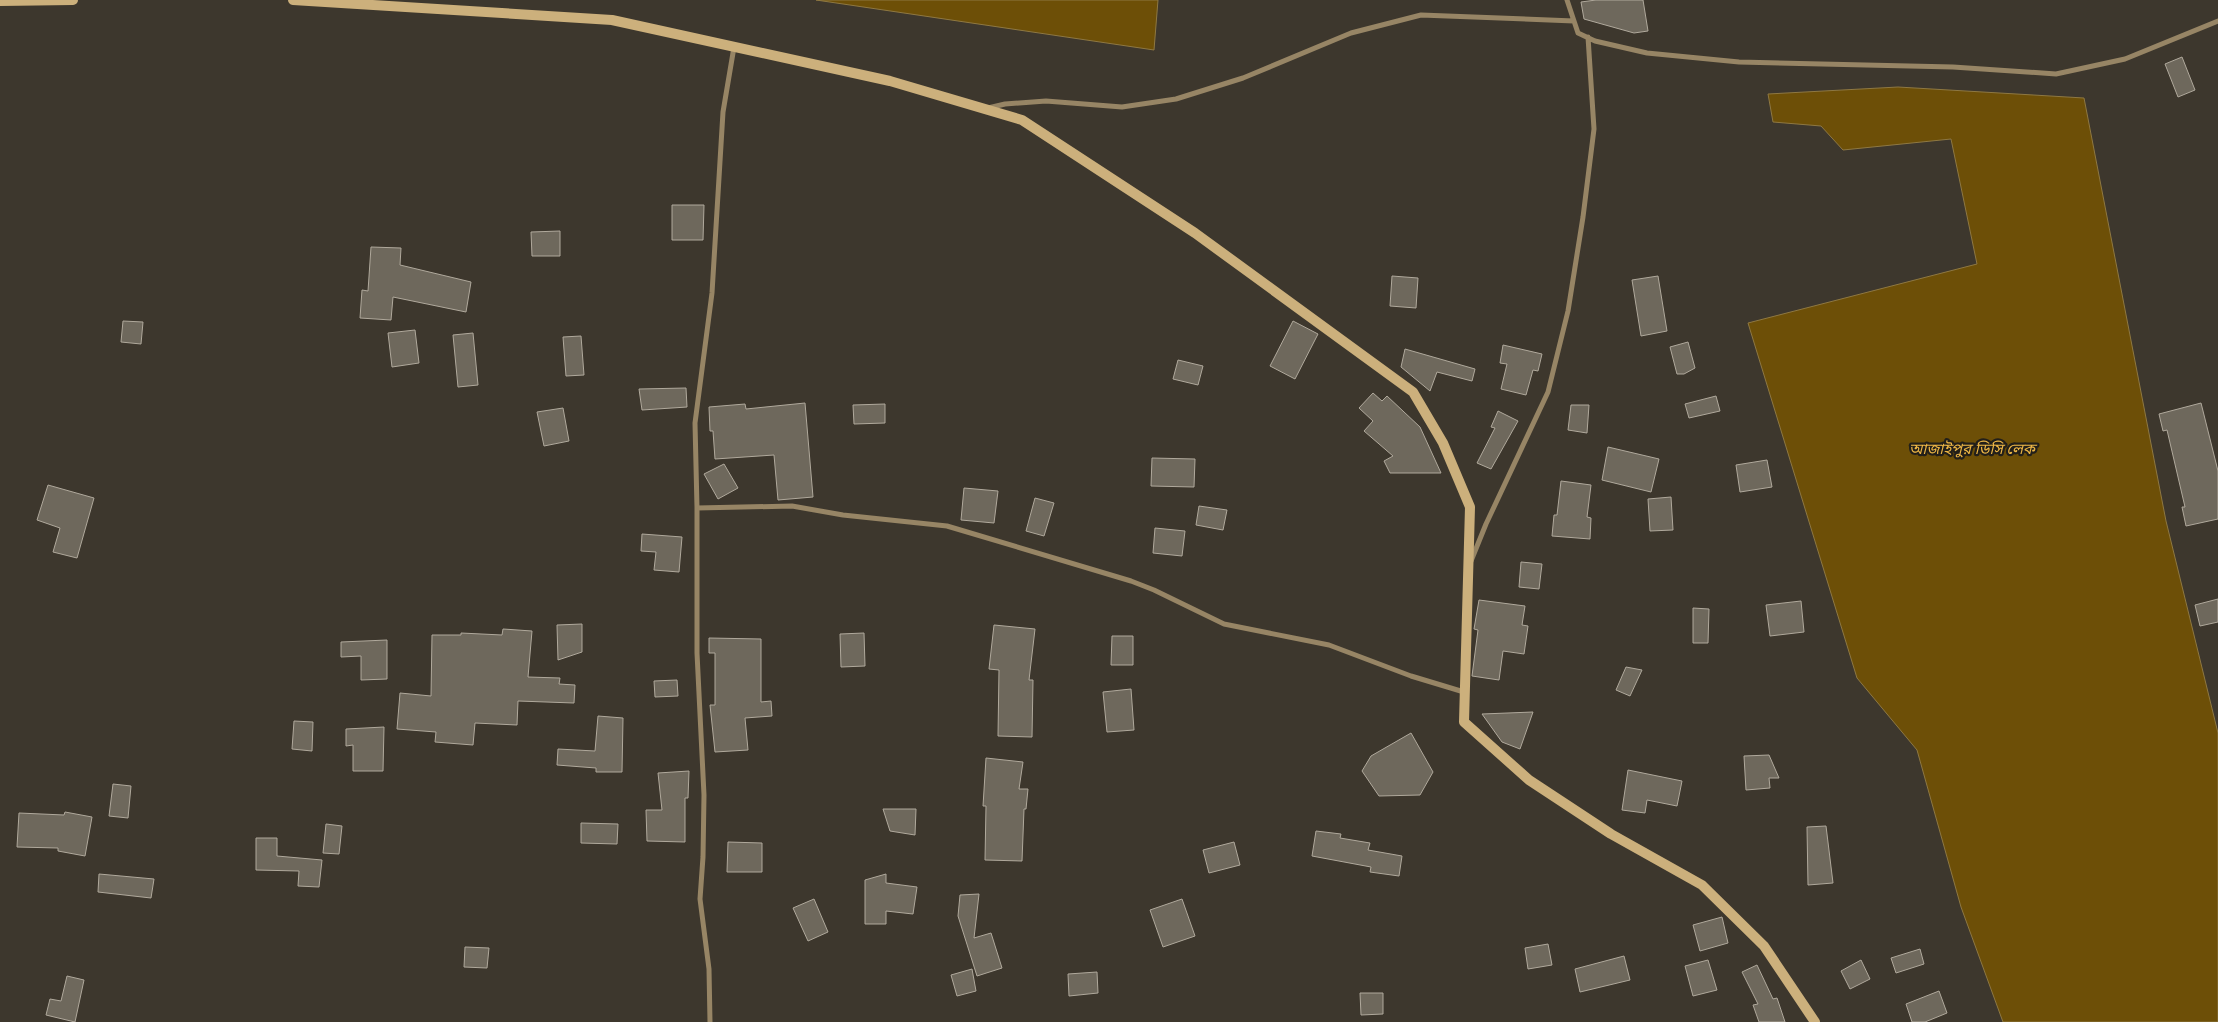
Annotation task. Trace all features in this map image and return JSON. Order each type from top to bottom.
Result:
[{"type":"street","points":[[0,1],[73,0]]},
{"type":"street","points":[[293,0],[612,20],[890,81],[1022,120],[1186,227],[1413,392],[1443,442],[1470,507],[1464,722],[1529,780],[1611,834],[1702,885],[1764,946],[1815,1022]]},
{"type":"street","points":[[1567,0],[1578,33],[1647,53],[1739,62],[1953,67],[2056,74],[2125,59],[2218,21]]},
{"type":"street","points":[[985,109],[1005,104],[1046,101],[1122,107],[1176,99],[1243,78],[1351,33],[1421,15],[1574,21]]},
{"type":"street","points":[[1468,570],[1486,524],[1548,392],[1568,311],[1583,218],[1594,129],[1588,37]]},
{"type":"street","points":[[710,1022],[709,969],[700,899],[704,795],[697,653],[695,423],[712,293],[723,112],[734,47]]},
{"type":"street","points":[[697,508],[792,506],[843,515],[947,526],[1154,590],[1224,624],[1329,645],[1411,676],[1464,692]]},
{"type":"water","points":[[816,0],[1158,0],[1154,50]]},
{"type":"water","name":"আজাইপুর ডিসি লেক","points":[[1898,87],[2084,98],[2166,521],[2218,733],[2218,1022],[2003,1022],[1961,907],[1917,750],[1857,678],[1748,323],[1977,264],[1951,139],[1843,150],[1821,126],[1773,122],[1768,94]]},
{"type":"building","points":[[1596,0],[1643,0],[1648,31],[1634,33],[1584,19],[1581,2]]},
{"type":"building","points":[[2182,57],[2195,90],[2178,97],[2165,64]]},
{"type":"building","points":[[672,205],[704,205],[703,240],[672,240]]},
{"type":"building","points":[[560,231],[560,256],[532,256],[531,232]]},
{"type":"building","points":[[371,247],[401,248],[400,265],[471,282],[466,312],[393,297],[391,320],[360,318],[362,290],[368,291]]},
{"type":"building","points":[[1392,276],[1418,278],[1416,308],[1390,306]]},
{"type":"building","points":[[1658,276],[1667,331],[1641,336],[1632,280]]},
{"type":"building","points":[[123,321],[143,322],[141,344],[121,342]]},
{"type":"building","points":[[1293,321],[1318,334],[1295,379],[1270,366]]},
{"type":"building","points":[[415,330],[419,363],[392,367],[388,333]]},
{"type":"building","points":[[473,333],[478,385],[458,387],[453,335]]},
{"type":"building","points":[[581,336],[584,375],[566,376],[563,337]]},
{"type":"building","points":[[1688,342],[1695,368],[1684,374],[1677,374],[1670,347]]},
{"type":"building","points":[[1503,345],[1542,354],[1538,371],[1533,370],[1526,395],[1501,389],[1507,364],[1500,363]]},
{"type":"building","points":[[1405,349],[1475,369],[1472,381],[1437,372],[1430,391],[1401,367]]},
{"type":"building","points":[[1178,360],[1203,366],[1198,385],[1173,379]]},
{"type":"building","points":[[686,388],[687,407],[642,410],[639,389]]},
{"type":"building","points":[[1373,393],[1382,401],[1387,396],[1420,427],[1441,473],[1390,473],[1384,461],[1393,456],[1364,431],[1373,421],[1359,408]]},
{"type":"building","points":[[1716,396],[1720,411],[1689,418],[1685,404]]},
{"type":"building","points":[[805,403],[813,497],[778,500],[774,455],[715,459],[713,431],[710,431],[709,407],[745,404],[746,409]]},
{"type":"building","points":[[2201,403],[2218,471],[2218,519],[2186,526],[2182,507],[2185,507],[2167,430],[2163,431],[2159,414]]},
{"type":"building","points":[[885,404],[885,423],[854,424],[853,405]]},
{"type":"building","points":[[1571,405],[1589,405],[1587,433],[1568,430]]},
{"type":"building","points":[[563,408],[569,441],[544,446],[537,412]]},
{"type":"building","points":[[1498,411],[1518,421],[1491,469],[1477,463],[1495,428],[1491,427]]},
{"type":"building","points":[[1608,447],[1659,459],[1651,492],[1602,480]]},
{"type":"building","points":[[1152,458],[1195,459],[1194,487],[1151,486]]},
{"type":"building","points":[[1767,460],[1772,487],[1740,492],[1736,465]]},
{"type":"building","points":[[724,464],[738,488],[718,499],[704,474]]},
{"type":"building","points":[[1561,481],[1591,485],[1587,517],[1591,518],[1590,539],[1552,536],[1554,515],[1557,515]]},
{"type":"building","points":[[48,485],[94,498],[77,558],[53,552],[60,528],[37,520]]},
{"type":"building","points":[[964,488],[998,491],[994,523],[961,520]]},
{"type":"building","points":[[1671,497],[1673,530],[1650,531],[1648,499]]},
{"type":"building","points":[[1035,498],[1054,503],[1044,536],[1026,531]]},
{"type":"building","points":[[1199,506],[1227,510],[1223,530],[1196,525]]},
{"type":"building","points":[[1155,528],[1185,531],[1182,556],[1153,553]]},
{"type":"building","points":[[642,534],[682,537],[679,572],[654,570],[656,552],[641,551]]},
{"type":"building","points":[[1521,562],[1542,564],[1539,589],[1519,587]]},
{"type":"building","points":[[2218,599],[2218,622],[2200,626],[2195,605]]},
{"type":"building","points":[[1479,600],[1525,606],[1522,625],[1528,626],[1524,654],[1503,651],[1499,680],[1472,676],[1478,630],[1474,629]]},
{"type":"building","points":[[1801,601],[1804,632],[1770,636],[1766,605]]},
{"type":"building","points":[[1693,608],[1709,609],[1708,643],[1693,643]]},
{"type":"building","points":[[582,624],[582,652],[558,660],[557,625]]},
{"type":"building","points":[[994,625],[1035,629],[1029,680],[1033,680],[1032,737],[998,736],[999,670],[989,669]]},
{"type":"building","points":[[503,629],[532,631],[528,677],[560,678],[559,684],[575,685],[574,703],[518,701],[517,725],[475,723],[473,745],[435,742],[436,732],[397,729],[400,693],[431,696],[432,635],[461,635],[461,633],[502,635]]},
{"type":"building","points":[[864,633],[865,666],[841,667],[840,634]]},
{"type":"building","points":[[1112,636],[1133,636],[1133,665],[1111,665]]},
{"type":"building","points":[[709,638],[761,639],[761,702],[771,701],[772,716],[745,718],[748,750],[715,752],[710,705],[715,705],[715,653],[709,653]]},
{"type":"building","points":[[387,640],[387,679],[361,680],[361,656],[341,657],[341,642]]},
{"type":"building","points":[[1626,667],[1642,670],[1630,696],[1616,690]]},
{"type":"building","points":[[677,680],[678,696],[655,697],[654,681]]},
{"type":"building","points":[[1131,689],[1134,730],[1107,732],[1103,692]]},
{"type":"building","points":[[1533,712],[1520,749],[1502,742],[1482,714]]},
{"type":"building","points":[[598,716],[623,718],[622,772],[596,772],[596,768],[557,765],[558,749],[595,751]]},
{"type":"building","points":[[294,721],[313,722],[312,751],[292,749]]},
{"type":"building","points":[[384,727],[383,771],[353,771],[353,745],[346,746],[346,729]]},
{"type":"building","points":[[1411,733],[1433,772],[1420,795],[1379,796],[1362,771],[1371,756]]},
{"type":"building","points":[[1769,755],[1779,778],[1769,778],[1770,788],[1746,790],[1744,756]]},
{"type":"building","points":[[986,758],[1023,762],[1019,789],[1028,789],[1026,809],[1024,809],[1022,861],[985,860],[986,806],[983,806]]},
{"type":"building","points":[[1628,770],[1682,781],[1677,806],[1647,800],[1645,813],[1622,810]]},
{"type":"building","points":[[689,771],[688,798],[685,798],[685,842],[647,841],[646,810],[662,810],[658,773]]},
{"type":"building","points":[[113,784],[131,786],[128,818],[109,816]]},
{"type":"building","points":[[883,809],[916,809],[915,835],[890,831]]},
{"type":"building","points":[[65,812],[92,817],[85,856],[58,851],[58,848],[17,847],[19,813],[64,815]]},
{"type":"building","points":[[581,823],[618,824],[617,844],[581,843]]},
{"type":"building","points":[[326,824],[342,826],[339,854],[323,853]]},
{"type":"building","points":[[1826,826],[1833,883],[1808,885],[1807,827]]},
{"type":"building","points":[[1316,831],[1341,834],[1340,838],[1370,843],[1368,850],[1402,856],[1399,876],[1370,872],[1371,867],[1312,856]]},
{"type":"building","points":[[256,838],[277,838],[277,856],[322,860],[319,887],[298,886],[299,871],[256,870]]},
{"type":"building","points":[[728,842],[762,843],[762,872],[727,872]]},
{"type":"building","points":[[1234,842],[1240,865],[1209,873],[1203,850]]},
{"type":"building","points":[[99,874],[154,879],[151,898],[98,892]]},
{"type":"building","points":[[886,874],[886,883],[917,887],[913,914],[886,911],[886,924],[865,924],[865,880]]},
{"type":"building","points":[[979,894],[974,938],[991,933],[1002,968],[977,976],[958,916],[960,895]]},
{"type":"building","points":[[814,899],[828,932],[808,941],[793,908]]},
{"type":"building","points":[[1182,899],[1195,936],[1163,947],[1150,910]]},
{"type":"building","points":[[1722,917],[1728,943],[1700,951],[1693,925]]},
{"type":"building","points":[[1548,944],[1552,965],[1528,969],[1525,948]]},
{"type":"building","points":[[465,947],[489,948],[487,968],[464,967]]},
{"type":"building","points":[[1920,949],[1924,964],[1896,973],[1891,958]]},
{"type":"building","points":[[1624,956],[1630,980],[1580,992],[1575,969]]},
{"type":"building","points":[[1708,960],[1717,990],[1693,996],[1685,966]]},
{"type":"building","points":[[1861,960],[1870,979],[1850,989],[1841,971]]},
{"type":"building","points":[[1757,965],[1773,999],[1777,998],[1785,1022],[1759,1022],[1753,1005],[1758,1004],[1742,972]]},
{"type":"building","points":[[972,969],[976,991],[957,996],[951,975]]},
{"type":"building","points":[[1097,972],[1098,993],[1069,996],[1068,974]]},
{"type":"building","points":[[67,976],[84,980],[75,1022],[46,1015],[50,999],[61,1001]]},
{"type":"building","points":[[1939,991],[1947,1013],[1925,1022],[1912,1022],[1906,1004]]},
{"type":"building","points":[[1360,993],[1383,993],[1383,1014],[1361,1015]]}]
